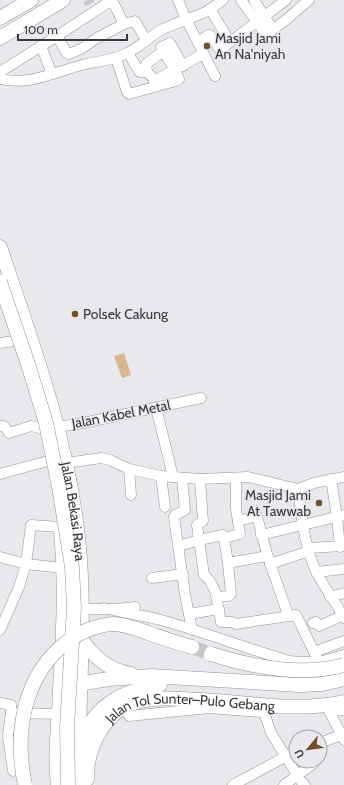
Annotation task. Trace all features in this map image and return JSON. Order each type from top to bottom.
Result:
[{"type":"highway","points":[[0,18],[31,0]]},
{"type":"highway","points":[[0,38],[63,0]]},
{"type":"highway","name":"Jalan Bekasi Raya","points":[[0,247],[26,323],[58,427],[66,463],[78,538],[81,609],[79,785]]},
{"type":"highway","points":[[0,282],[29,366],[46,423],[59,487],[72,567],[74,608],[67,727],[68,785]]},
{"type":"highway","name":"Jalan Bekasi Raya","points":[[0,300],[7,342],[40,428],[48,461],[60,527],[63,568],[62,639],[56,762],[58,785]]},
{"type":"highway","points":[[25,785],[20,760],[20,739],[27,700],[36,678],[43,667],[65,643],[90,630],[114,624],[132,627],[192,648]]},
{"type":"highway","points":[[62,639],[81,639],[97,658],[109,667],[155,680],[297,694],[319,694],[344,689]]},
{"type":"highway","points":[[211,654],[242,663],[277,669],[319,669],[344,665]]},
{"type":"highway","points":[[60,690],[70,692],[81,687],[155,680],[300,685],[321,667],[344,679]]},
{"type":"highway","points":[[79,745],[92,721],[110,703],[155,680]]},
{"type":"highway","name":"Jalan Tol Sunter–Pulo Gebang","points":[[87,785],[88,764],[93,744],[107,722],[120,710],[136,702],[155,699],[207,700],[297,706],[324,705],[344,702]]},
{"type":"street","points":[[0,72],[57,36],[95,6],[112,0],[124,24]]},
{"type":"street","points":[[178,0],[215,76]]},
{"type":"street","points":[[241,0],[273,30],[309,0]]},
{"type":"street","points":[[254,0],[260,19]]},
{"type":"street","points":[[198,42],[210,35],[220,50],[282,2]]},
{"type":"street","points":[[282,2],[297,11]]},
{"type":"street","points":[[282,2],[287,19]]},
{"type":"street","points":[[0,79],[19,82],[29,81],[86,64],[116,58],[128,53],[164,29],[204,13],[215,4],[230,42]]},
{"type":"street","points":[[57,36],[67,53],[70,54],[124,24],[135,21],[149,38],[162,49],[179,68]]},
{"type":"street","points":[[41,46],[52,74]]},
{"type":"street","points":[[81,49],[86,64]]},
{"type":"street","points":[[155,84],[147,72],[146,64],[162,49]]},
{"type":"street","points":[[128,53],[139,71],[147,72]]},
{"type":"street","points":[[116,58],[129,94],[155,84],[203,54]]},
{"type":"street","name":"Jalan Kabel Metal","points":[[0,426],[4,426],[9,433],[31,426],[40,428],[58,427],[201,398]]},
{"type":"street","points":[[156,407],[185,510],[174,516],[192,630]]},
{"type":"street","points":[[66,463],[101,458],[129,469],[161,476],[200,479],[248,477],[298,489],[331,479],[344,477]]},
{"type":"street","points":[[0,474],[48,461]]},
{"type":"street","points":[[129,469],[131,495]]},
{"type":"street","points":[[161,476],[165,507]]},
{"type":"street","points":[[179,546],[223,535],[224,538],[240,534],[236,509],[236,478]]},
{"type":"street","points":[[200,479],[204,519],[197,525],[199,540],[204,575],[210,581],[217,597],[220,621],[222,623],[232,622],[236,624],[296,615],[321,667]]},
{"type":"street","points":[[228,562],[269,560],[308,549],[342,546],[341,516],[331,479]]},
{"type":"street","points":[[298,489],[308,549],[316,572],[330,597],[344,616],[320,626],[316,622],[313,623]]},
{"type":"street","points":[[238,521],[257,516],[269,560],[288,615]]},
{"type":"street","points":[[262,535],[341,516]]},
{"type":"street","points":[[0,630],[19,587],[26,564],[31,524],[60,527]]},
{"type":"street","points":[[217,597],[228,596],[231,594],[224,538]]},
{"type":"street","points":[[0,557],[26,564],[63,568]]},
{"type":"street","points":[[316,572],[344,569]]},
{"type":"street","points":[[152,578],[182,574]]},
{"type":"street","points":[[330,597],[344,593]]},
{"type":"street","points":[[81,609],[122,609],[134,607]]},
{"type":"street","points":[[104,608],[162,620],[289,661],[321,667],[344,655]]},
{"type":"street","points":[[189,614],[219,609]]},
{"type":"street","points":[[321,667],[344,640]]},
{"type":"street","points":[[0,703],[11,705],[5,752],[13,771]]},
{"type":"street","points":[[130,716],[209,708],[264,712],[344,710]]},
{"type":"street","points":[[328,741],[343,736],[329,711]]},
{"type":"street","points":[[264,712],[269,729],[297,775],[305,785]]},
{"type":"street","points":[[11,713],[59,714]]},
{"type":"street","points":[[233,785],[286,757]]},
{"type":"street","points":[[284,785],[306,769]]},
{"type":"shaded area","points":[[124,353],[131,375],[122,378],[114,356]]},
{"type":"tunnel","points":[[88,0],[90,4]]},
{"type":"tunnel","points":[[192,647],[211,654]]},
{"type":"place","name":"Masjid Jami An Na'niyah","points":[[207,46]]},
{"type":"place","name":"Polsek Cakung","points":[[75,314]]},
{"type":"place","name":"Masjid Jami At Tawwab","points":[[319,503]]}]
